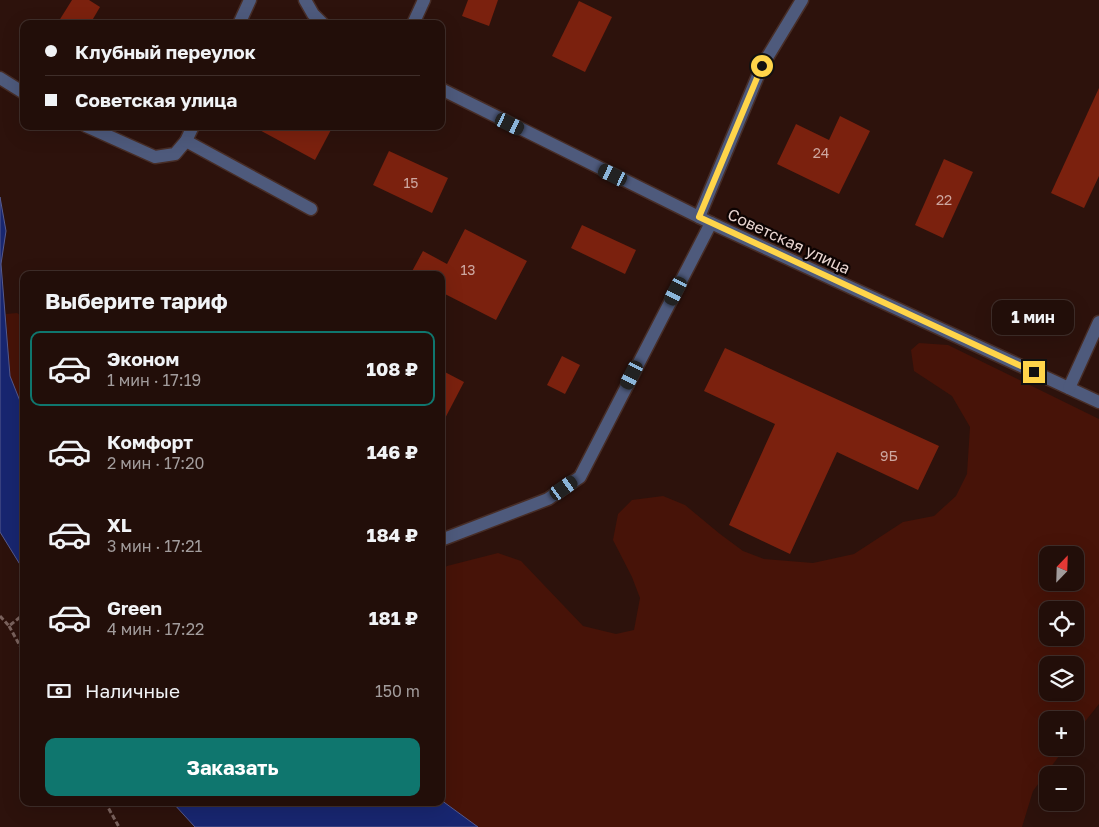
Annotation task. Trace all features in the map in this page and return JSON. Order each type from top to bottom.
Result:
[{"type":"street","points":[[241,20],[250,0]]},
{"type":"street","points":[[305,0],[312,14],[319,20]]},
{"type":"street","points":[[415,20],[424,0]]},
{"type":"street","points":[[445,538],[548,499],[580,477],[705,220],[762,66],[802,0]]},
{"type":"street","points":[[0,78],[20,90]]},
{"type":"street","name":"Советская улица","points":[[445,91],[705,220],[1099,402]]},
{"type":"street","points":[[95,130],[155,157],[175,154],[186,141],[191,130]]},
{"type":"street","points":[[186,141],[311,209]]},
{"type":"street","points":[[1070,388],[1099,322]]},
{"type":"path","points":[[0,616],[9,626],[20,646]]},
{"type":"path","points":[[9,626],[20,617]]},
{"type":"path","points":[[107,806],[119,827]]},
{"type":"shaded area","points":[[0,197],[6,231],[1,264],[10,376],[20,401],[20,564],[0,532]]},
{"type":"shaded area","points":[[17,313],[20,315],[20,408],[10,376],[6,314]]},
{"type":"shaded area","points":[[919,343],[948,345],[1099,419],[1099,704],[1084,723],[1084,711],[1039,711],[1039,756],[1059,756],[1052,766],[1039,766],[1039,783],[1033,791],[1022,827],[478,827],[445,803],[445,568],[447,566],[498,553],[521,561],[583,626],[616,634],[634,630],[640,598],[632,577],[613,540],[618,514],[632,500],[663,496],[685,505],[743,551],[764,559],[813,563],[854,554],[903,522],[934,516],[956,496],[967,474],[970,427],[952,396],[914,371],[911,350]]},
{"type":"shaded area","points":[[445,803],[478,827],[195,827],[176,806],[445,806]]},
{"type":"building","points":[[72,0],[89,0],[100,7],[92,20],[60,20]]},
{"type":"building","points":[[468,0],[498,0],[489,26],[462,16]]},
{"type":"building","points":[[579,1],[612,17],[585,72],[552,56]]},
{"type":"building","points":[[1099,88],[1099,176],[1084,208],[1051,193]]},
{"type":"building","points":[[840,116],[870,131],[839,194],[777,164],[796,124],[829,140]]},
{"type":"building","points":[[259,130],[331,130],[315,160]]},
{"type":"building","points":[[389,151],[448,178],[432,213],[373,185]]},
{"type":"building","points":[[944,159],[973,172],[943,238],[915,225]]},
{"type":"building","points":[[582,225],[636,250],[625,274],[571,248]]},
{"type":"building","points":[[465,229],[527,261],[496,320],[445,294],[445,271],[412,271],[423,251],[447,264]]},
{"type":"building","points":[[725,348],[939,446],[918,490],[837,452],[790,554],[729,525],[775,424],[704,391]]},
{"type":"building","points":[[562,356],[580,365],[565,394],[547,385]]},
{"type":"building","points":[[445,372],[464,382],[445,418]]},
{"type":"route","points":[[762,66],[699,217],[1034,372]]}]
